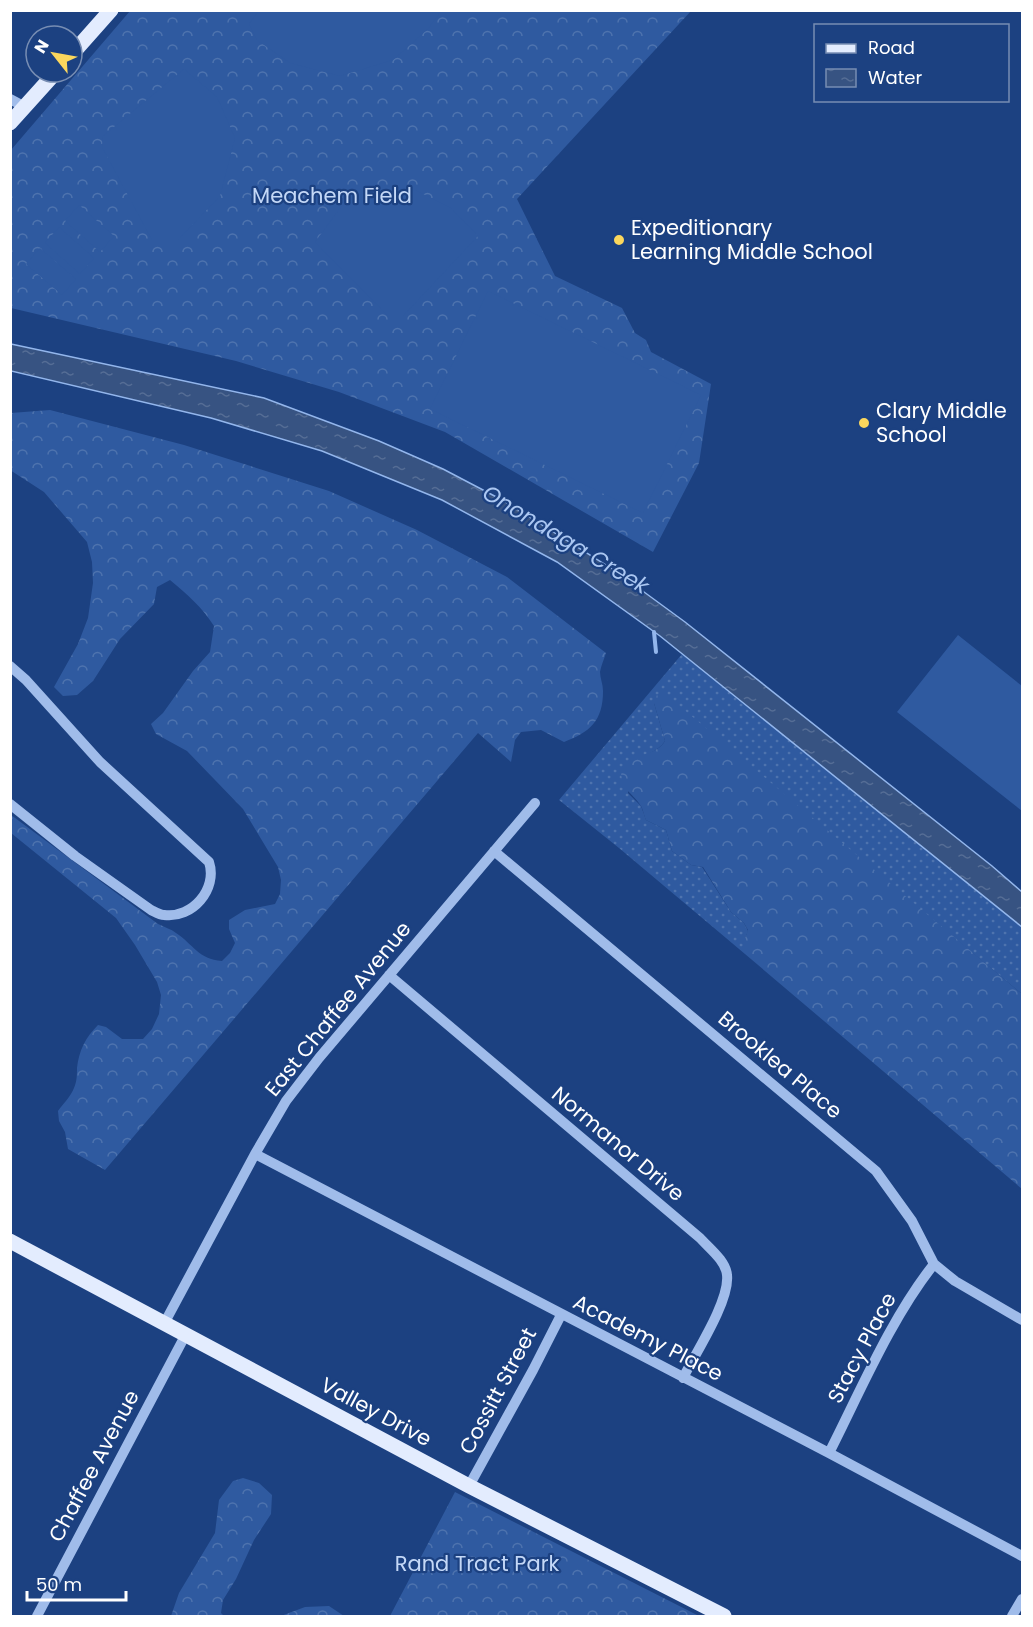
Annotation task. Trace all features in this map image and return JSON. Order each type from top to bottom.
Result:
[{"type":"main road","points":[[84,40],[111,10]]},
{"type":"main road","points":[[10,123],[17,103],[41,84]]},
{"type":"main road","name":"Valley Drive","points":[[10,1241],[469,1486],[724,1617]]},
{"type":"street","points":[[10,666],[26,680],[100,762],[209,862],[212,870],[207,891],[199,903],[183,913],[165,915],[151,910],[75,856],[10,804]]},
{"type":"street","name":"East Chaffee Avenue","points":[[165,1322],[286,1101],[319,1058],[535,803]]},
{"type":"street","name":"Brooklea Place","points":[[494,851],[876,1171],[912,1221],[934,1264],[955,1281],[1023,1320]]},
{"type":"street","name":"Normanor Drive","points":[[389,975],[700,1238],[723,1263],[727,1275],[719,1310],[683,1378]]},
{"type":"street","name":"Academy Place","points":[[255,1154],[1023,1556]]},
{"type":"street","name":"Stacy Place","points":[[829,1453],[918,1284],[934,1264]]},
{"type":"street","name":"Cossitt Street","points":[[469,1486],[561,1315]]},
{"type":"street","name":"Chaffee Avenue","points":[[37,1617],[186,1334]]},
{"type":"street","points":[[1012,1617],[1023,1599]]},
{"type":"green space","points":[[259,10],[441,11],[428,29],[393,60],[340,76],[290,63],[257,40],[249,24]]},
{"type":"green space","name":"Meachem Field","points":[[130,11],[691,11],[517,199],[555,276],[622,308],[635,333],[646,340],[651,352],[711,384],[699,463],[653,552],[445,432],[339,392],[236,361],[11,308],[11,150],[68,84],[84,84],[84,65]]},
{"type":"green space","points":[[184,69],[217,97],[235,138],[220,196],[178,240],[152,240],[102,147],[103,136]]},
{"type":"green space","points":[[380,185],[417,191],[451,208],[478,236],[403,316],[388,316],[315,242],[344,203]]},
{"type":"green space","points":[[79,205],[114,236],[100,252],[65,221]]},
{"type":"green space","points":[[59,227],[94,258],[80,274],[45,243]]},
{"type":"green space","points":[[40,248],[76,279],[62,295],[26,264]]},
{"type":"green space","points":[[488,291],[701,395],[643,513],[430,409]]},
{"type":"green space","points":[[50,410],[184,445],[329,491],[417,530],[507,577],[606,653],[600,672],[603,688],[601,710],[593,724],[581,734],[564,742],[541,730],[521,732],[515,740],[511,762],[478,733],[105,1170],[68,1149],[58,1111],[74,1088],[81,1050],[93,1030],[98,1025],[106,1027],[122,1039],[143,1039],[152,1029],[159,1014],[161,995],[157,982],[116,918],[11,833],[11,815],[158,924],[174,932],[202,954],[214,960],[222,961],[230,953],[235,943],[229,929],[229,920],[245,910],[275,904],[280,894],[281,880],[278,867],[243,809],[187,751],[156,734],[151,724],[163,713],[193,671],[210,652],[214,626],[199,607],[176,585],[170,580],[157,587],[154,604],[120,639],[93,681],[77,695],[63,696],[54,687],[78,644],[88,618],[93,583],[92,562],[87,542],[44,492],[10,470],[11,413]]},
{"type":"green space","points":[[958,635],[1022,686],[1022,811],[897,712]]},
{"type":"green space","points":[[682,654],[1022,927],[1022,994],[916,906],[654,703],[665,741],[654,751],[631,761],[628,793],[641,806],[646,820],[666,830],[672,851],[691,865],[702,867],[731,912],[744,923],[748,931],[745,938],[745,954],[559,800]]},
{"type":"green space","points":[[663,692],[1022,994],[1022,1189],[745,954],[745,938],[748,930],[744,923],[731,912],[703,867],[691,865],[672,851],[666,830],[646,820],[638,801],[623,783],[621,772],[630,761],[654,751],[665,741],[654,703],[657,695]]},
{"type":"green space","points":[[243,1478],[259,1483],[272,1495],[271,1514],[254,1540],[236,1579],[223,1600],[221,1613],[224,1616],[171,1616],[179,1593],[215,1533],[219,1500],[233,1481]]},
{"type":"green space","name":"Rand Tract Park","points":[[455,1492],[699,1616],[390,1616]]},
{"type":"green space","points":[[329,1606],[344,1616],[281,1616],[305,1607]]},
{"type":"water","points":[[11,344],[264,398],[379,441],[443,469],[504,501],[614,570],[685,622],[992,866],[1022,892],[1022,927],[660,636],[557,562],[442,500],[322,451],[211,418],[11,371]]},
{"type":"waterway","points":[[654,632],[656,652]]},
{"type":"place","name":"Expeditionary Learning Middle School","points":[[619,240]]},
{"type":"place","name":"Clary Middle School","points":[[864,423]]},
{"type":"water label","name":"Onondaga Creek","points":[[566,539]]}]
